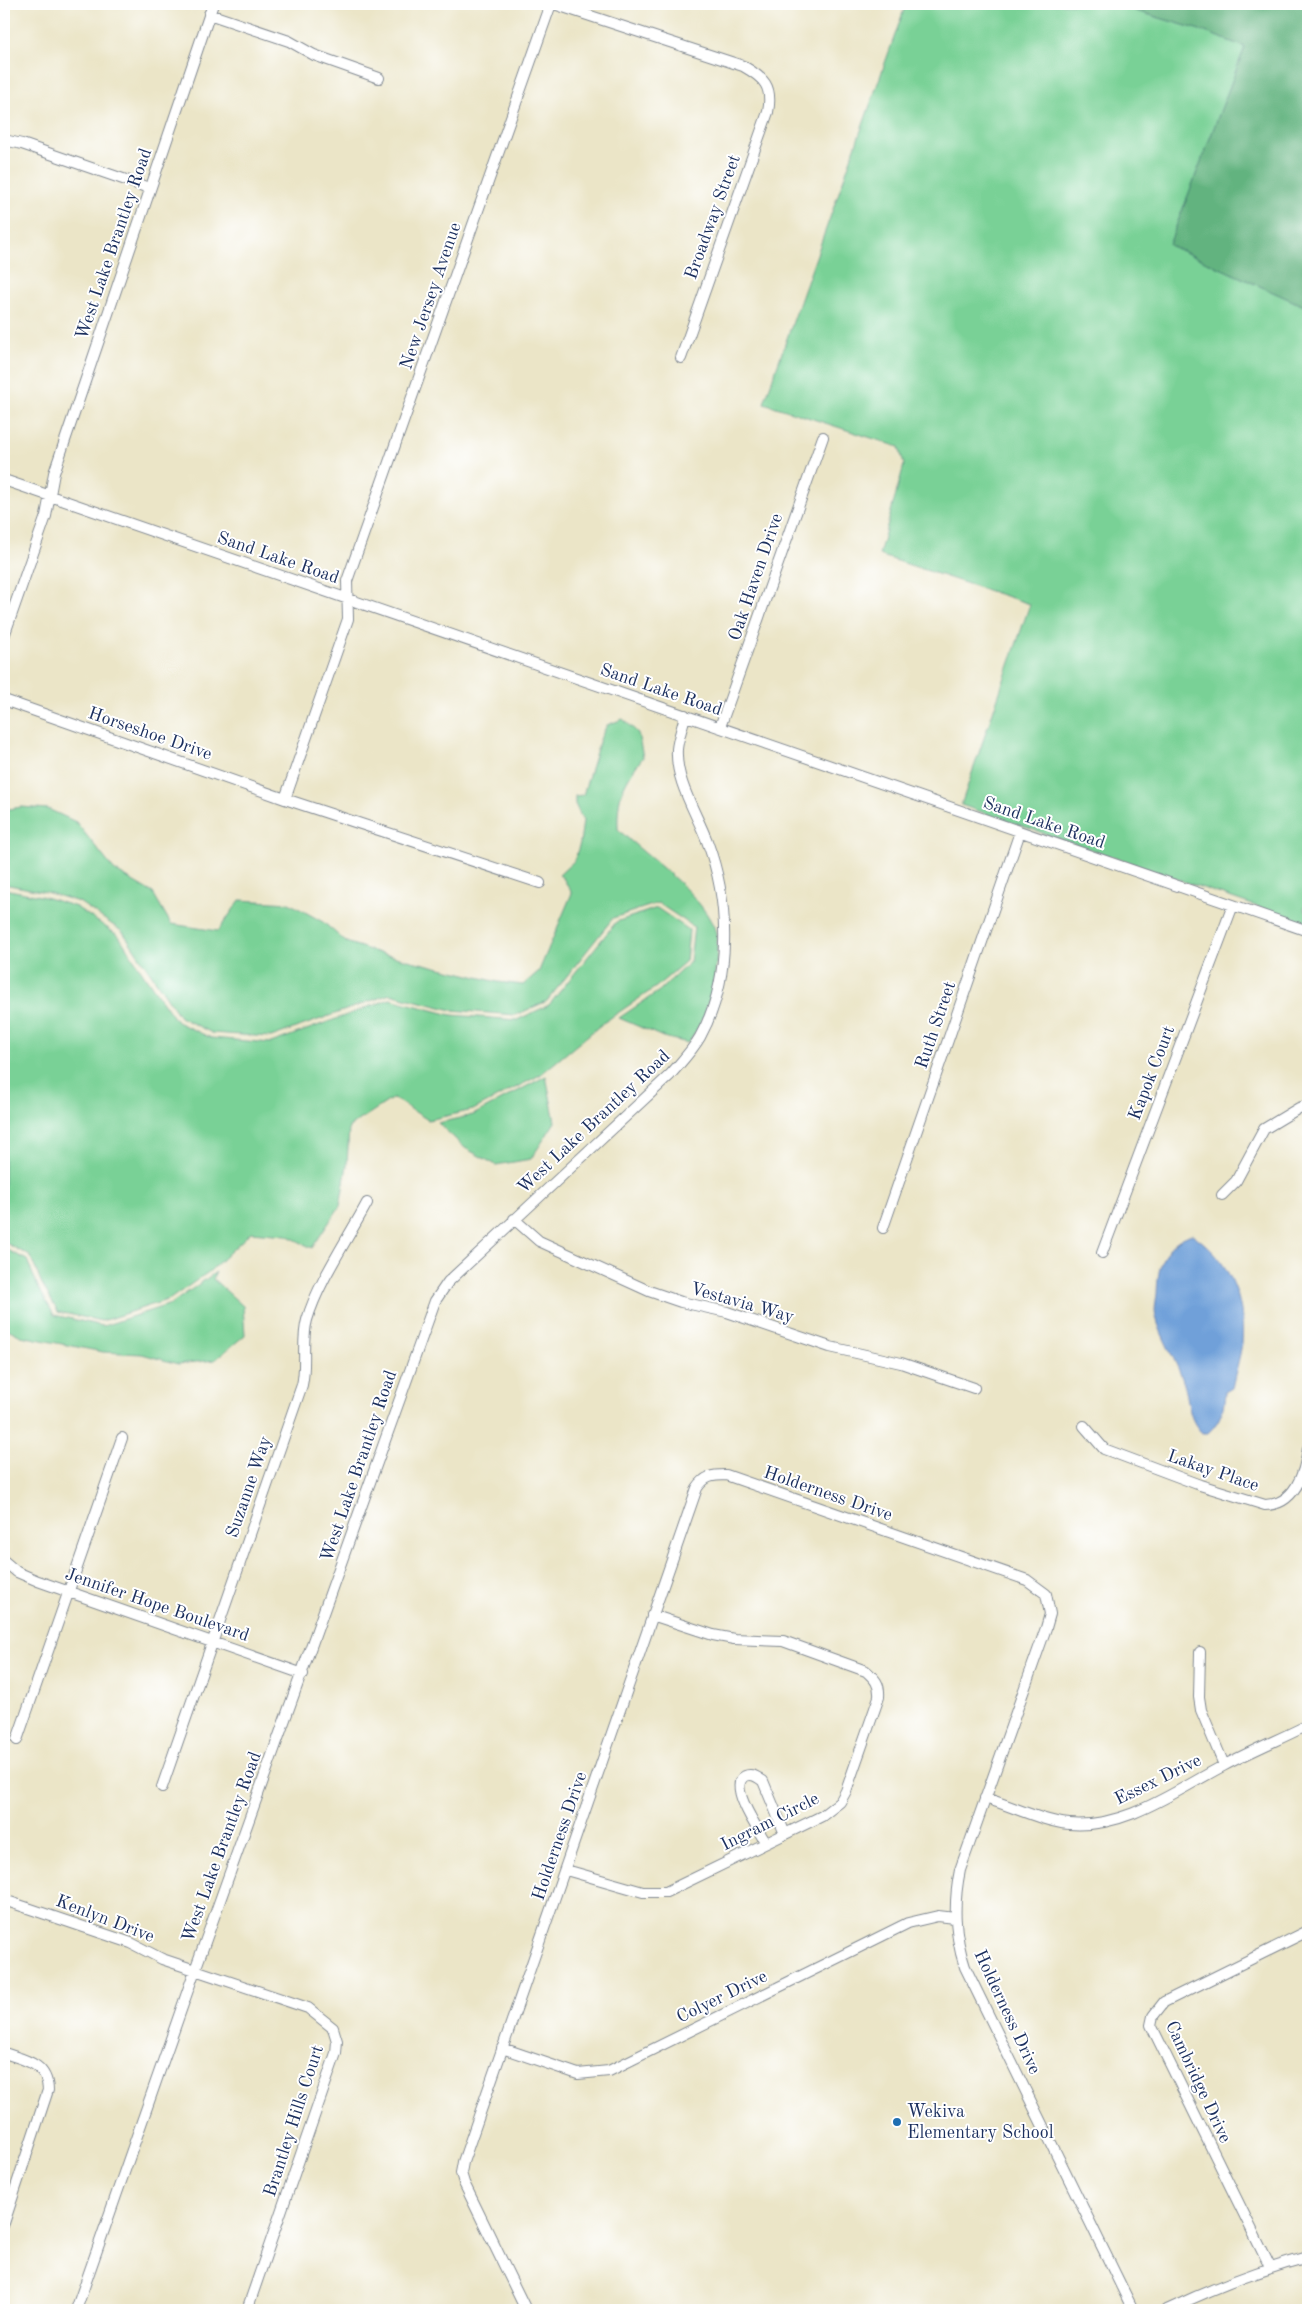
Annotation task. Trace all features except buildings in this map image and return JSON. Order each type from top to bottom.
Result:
[{"type":"street","name":"West Lake Brantley Road","points":[[4,636],[46,516],[54,473],[149,188],[213,4]]},
{"type":"street","name":"Broadway Street","points":[[552,4],[743,66],[758,75],[767,86],[770,99],[768,112],[681,358]]},
{"type":"street","name":"New Jersey Avenue","points":[[348,600],[347,581],[552,4]]},
{"type":"street","points":[[209,14],[289,42],[314,55],[379,78]]},
{"type":"street","points":[[4,140],[22,144],[149,188]]},
{"type":"street","name":"Oak Haven Drive","points":[[720,728],[823,437]]},
{"type":"street","name":"Sand Lake Road","points":[[4,480],[1308,930]]},
{"type":"street","points":[[285,799],[348,620],[348,600]]},
{"type":"street","name":"Horseshoe Drive","points":[[4,700],[285,799],[540,883]]},
{"type":"street","name":"West Lake Brantley Road","points":[[76,2310],[195,1970],[303,1674],[435,1301],[448,1282],[670,1076],[700,1038],[716,998],[724,955],[722,910],[714,864],[708,843],[678,767],[678,748],[685,715]]},
{"type":"street","name":"Ruth Street","points":[[883,1228],[1020,832]]},
{"type":"street","name":"Kapok Court","points":[[1102,1253],[1233,905]]},
{"type":"street","points":[[1222,1195],[1236,1181],[1264,1128],[1299,1108],[1308,1105]]},
{"type":"street","name":"Suzanne Way","points":[[162,1787],[302,1385],[305,1374],[306,1329],[312,1303],[367,1203]]},
{"type":"street","name":"Vestavia Way","points":[[514,1219],[539,1241],[649,1291],[681,1302],[727,1312],[830,1347],[901,1363],[974,1388]]},
{"type":"street","name":"Lakay Place","points":[[1084,1426],[1104,1450],[1200,1485],[1265,1505],[1275,1505],[1287,1499],[1292,1493],[1296,1487],[1308,1448]]},
{"type":"street","points":[[17,1740],[122,1438]]},
{"type":"street","name":"Holderness Drive","points":[[526,2310],[461,2173],[463,2162],[566,1870],[697,1488],[704,1479],[713,1475],[726,1475],[1033,1584],[1046,1594],[1050,1614],[960,1870],[955,1897],[958,1945],[965,1967],[1133,2310]]},
{"type":"street","name":"Jennifer Hope Boulevard","points":[[4,1561],[17,1572],[68,1592],[213,1641],[303,1674]]},
{"type":"street","name":"Ingram Circle","points":[[566,1870],[636,1890],[666,1892],[822,1816],[840,1802],[846,1791],[878,1697],[879,1688],[876,1680],[866,1671],[783,1641],[734,1639],[713,1635],[652,1615]]},
{"type":"street","points":[[1200,1652],[1199,1697],[1202,1710],[1224,1765]]},
{"type":"street","name":"Essex Drive","points":[[985,1798],[1051,1820],[1066,1823],[1093,1824],[1115,1819],[1157,1802],[1224,1765],[1308,1725]]},
{"type":"street","points":[[766,1843],[740,1796],[739,1784],[742,1778],[748,1775],[756,1776],[763,1781],[785,1834]]},
{"type":"street","name":"Kenlyn Drive","points":[[4,1900],[132,1943],[162,1959],[195,1970]]},
{"type":"street","name":"Colyer Drive","points":[[502,2048],[578,2074],[609,2071],[908,1923],[938,1916],[955,1918]]},
{"type":"street","name":"Cambridge Drive","points":[[1270,2267],[1151,2025],[1152,2016],[1164,2002],[1308,1930]]},
{"type":"street","name":"Brantley Hills Court","points":[[195,1970],[308,2008],[321,2016],[333,2028],[337,2042],[336,2053],[247,2310]]},
{"type":"street","points":[[4,2053],[38,2066],[45,2073],[48,2090],[4,2223]]},
{"type":"street","points":[[1167,2310],[1207,2291],[1270,2267],[1308,2257]]},
{"type":"green space","points":[[906,4],[1113,4],[1200,30],[1245,47],[1169,245],[1304,306],[1308,304],[1308,895],[1304,909],[1308,914],[1305,923],[961,805],[1030,604],[879,555],[904,465],[899,447],[764,403]]},
{"type":"green space","points":[[1113,4],[1305,4],[1308,6],[1308,304],[1304,306],[1169,245],[1245,47],[1200,30]]},
{"type":"green space","points":[[623,719],[638,733],[643,757],[626,783],[620,798],[618,829],[696,899],[706,913],[716,933],[717,955],[707,1008],[701,1023],[688,1043],[663,1037],[619,1018],[659,991],[690,962],[694,927],[658,903],[613,918],[547,1001],[516,1015],[452,1010],[390,994],[271,1037],[212,1033],[180,1017],[123,932],[79,902],[46,892],[4,884],[4,810],[21,807],[48,809],[76,822],[114,870],[153,893],[171,924],[218,931],[240,900],[289,903],[323,922],[346,942],[379,953],[498,982],[523,985],[539,971],[572,893],[559,875],[574,861],[580,843],[583,821],[575,804],[575,796],[583,795],[600,739],[607,725]]},
{"type":"green space","points":[[4,889],[45,897],[76,907],[119,936],[177,1022],[211,1038],[271,1043],[390,999],[451,1015],[517,1020],[549,1005],[616,922],[657,908],[689,930],[686,961],[656,987],[603,1023],[540,1075],[473,1110],[428,1120],[393,1098],[349,1127],[347,1165],[340,1206],[312,1248],[286,1235],[251,1232],[210,1271],[170,1299],[102,1321],[58,1312],[42,1284],[30,1256],[4,1242]]},
{"type":"green space","points":[[546,1076],[555,1122],[531,1159],[496,1165],[465,1148],[438,1123],[473,1115]]},
{"type":"green space","points":[[4,1248],[27,1260],[38,1287],[54,1315],[103,1326],[171,1304],[216,1272],[213,1279],[243,1306],[245,1335],[215,1360],[178,1364],[142,1354],[103,1352],[21,1336],[4,1327]]},
{"type":"water","points":[[1192,1234],[1216,1255],[1225,1268],[1238,1296],[1243,1327],[1241,1349],[1232,1388],[1225,1392],[1221,1414],[1216,1424],[1208,1433],[1202,1433],[1194,1422],[1181,1375],[1162,1334],[1155,1312],[1159,1274],[1164,1257],[1174,1244]]},
{"type":"place","name":"Wekiva Elementary School","points":[[897,2122]]}]
